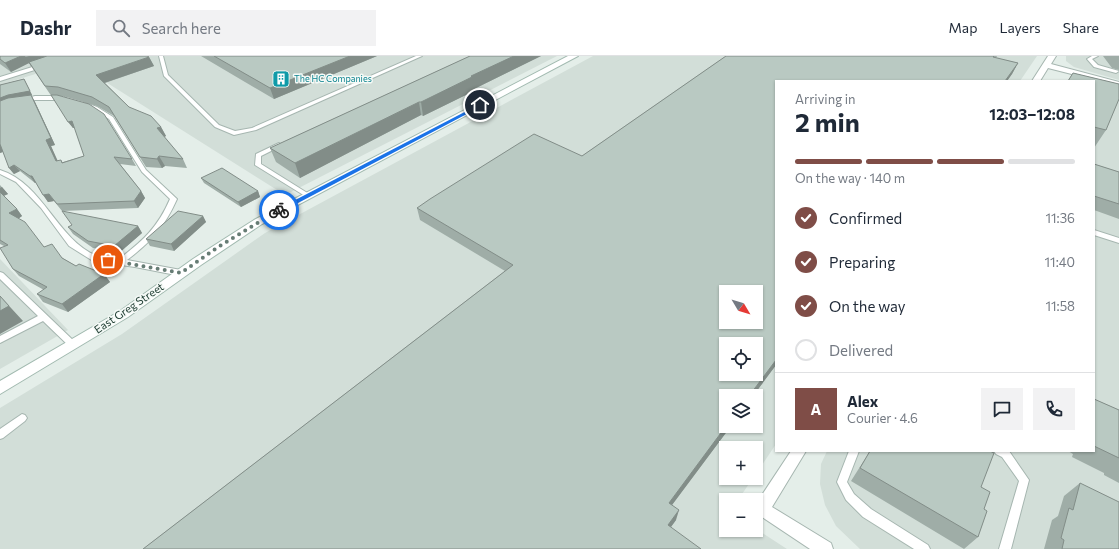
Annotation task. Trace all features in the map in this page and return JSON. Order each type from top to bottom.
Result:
[{"type":"main road","name":"East Greg Street","points":[[0,388],[124,314],[239,234],[307,195],[574,56]]},
{"type":"main road","points":[[1037,80],[1052,56]]},
{"type":"main road","points":[[1046,65],[1119,84]]},
{"type":"main road","points":[[798,452],[762,509],[825,549]]},
{"type":"lane","points":[[161,56],[166,75],[217,126],[234,133],[254,129],[420,56]]},
{"type":"lane","points":[[1096,56],[1089,59],[1096,66],[1116,71]]},
{"type":"lane","points":[[0,79],[44,65]]},
{"type":"lane","points":[[17,101],[35,98],[61,98],[68,100]]},
{"type":"lane","points":[[82,104],[95,108],[111,118],[144,171],[174,199],[166,218],[146,243],[120,262]]},
{"type":"lane","points":[[286,142],[258,155],[258,165],[307,195]]},
{"type":"lane","points":[[0,172],[18,181],[43,207],[72,244],[96,259],[181,273]]},
{"type":"lane","points":[[1095,232],[1119,241]]},
{"type":"lane","points":[[0,275],[73,344]]},
{"type":"lane","points":[[0,340],[44,317]]},
{"type":"lane","points":[[0,434],[22,418]]},
{"type":"lane","points":[[854,452],[842,482],[850,497],[867,513],[924,549]]},
{"type":"lane","points":[[1001,452],[1005,454],[1024,480],[1005,549]]},
{"type":"shaded area","points":[[0,56],[557,56],[285,195],[74,62],[0,85]]},
{"type":"shaded area","points":[[593,56],[1037,56],[1021,80],[775,80],[775,446],[763,464],[763,441],[719,441],[719,485],[748,485],[743,493],[719,493],[719,537],[763,537],[763,534],[787,549],[0,549],[0,408],[122,334],[265,233]]},
{"type":"shaded area","points":[[1066,56],[1119,56],[1119,80],[1074,67],[1066,61]]},
{"type":"shaded area","points":[[1095,82],[1119,89],[1119,549],[860,549],[836,526],[825,505],[820,484],[821,464],[827,452],[1095,452]]},
{"type":"shaded area","points":[[0,259],[68,330],[0,369]]},
{"type":"building","points":[[0,56],[21,56],[5,63],[0,59]]},
{"type":"building","points":[[47,56],[149,57],[96,75],[129,107],[151,116],[161,127],[157,128],[183,159],[159,156],[157,159],[140,157],[109,107],[92,97],[58,87],[45,86],[29,62]]},
{"type":"building","points":[[214,56],[350,56],[270,88]]},
{"type":"building","points":[[470,56],[514,56],[295,163],[270,148]]},
{"type":"building","points":[[726,56],[994,56],[993,57],[1018,63],[1006,80],[775,80],[775,361],[763,377],[763,337],[719,337],[719,381],[760,381],[754,389],[719,389],[719,433],[721,433],[669,503],[679,510],[668,525],[701,549],[143,549],[513,265],[417,208],[534,134],[582,156]]},
{"type":"building","points":[[1073,73],[1119,84],[1119,99],[1106,130],[1095,127],[1095,80],[1069,80]]},
{"type":"building","points":[[24,79],[30,91],[0,98],[0,85]]},
{"type":"building","points":[[31,95],[51,138],[46,140],[56,161],[61,160],[62,163],[84,156],[72,121],[68,122],[51,95],[57,95],[89,104],[104,114],[132,159],[114,157],[141,191],[134,201],[57,204],[49,194],[43,195],[32,176],[14,165],[9,168],[0,144],[0,101],[8,98]]},
{"type":"building","points":[[1095,164],[1119,172],[1119,204],[1095,196]]},
{"type":"building","points":[[222,168],[258,191],[238,202],[201,178]]},
{"type":"building","points":[[0,192],[17,209],[9,213],[25,222],[44,247],[52,244],[62,258],[76,266],[79,264],[104,274],[62,304],[37,294],[47,287],[13,269],[0,248],[8,245],[0,240]]},
{"type":"building","points":[[62,211],[138,226],[114,246],[88,241],[68,227],[72,225]]},
{"type":"building","points":[[178,211],[203,216],[171,244],[146,239]]},
{"type":"building","points":[[0,296],[9,306],[0,311]]},
{"type":"building","points":[[1095,399],[1119,410],[1119,458],[1095,446]]},
{"type":"building","points":[[869,452],[994,453],[981,487],[990,492],[984,509],[987,511],[978,537],[860,468]]},
{"type":"building","points":[[1080,483],[1119,502],[1119,549],[1062,549],[1064,540],[1061,538],[1069,508],[1073,510]]},
{"type":"way so far","points":[[108,260],[181,273],[218,247],[279,210]]},
{"type":"place","name":"The HC Companies","points":[[281,79]]},
{"type":"route","points":[[279,210],[480,105]]}]
